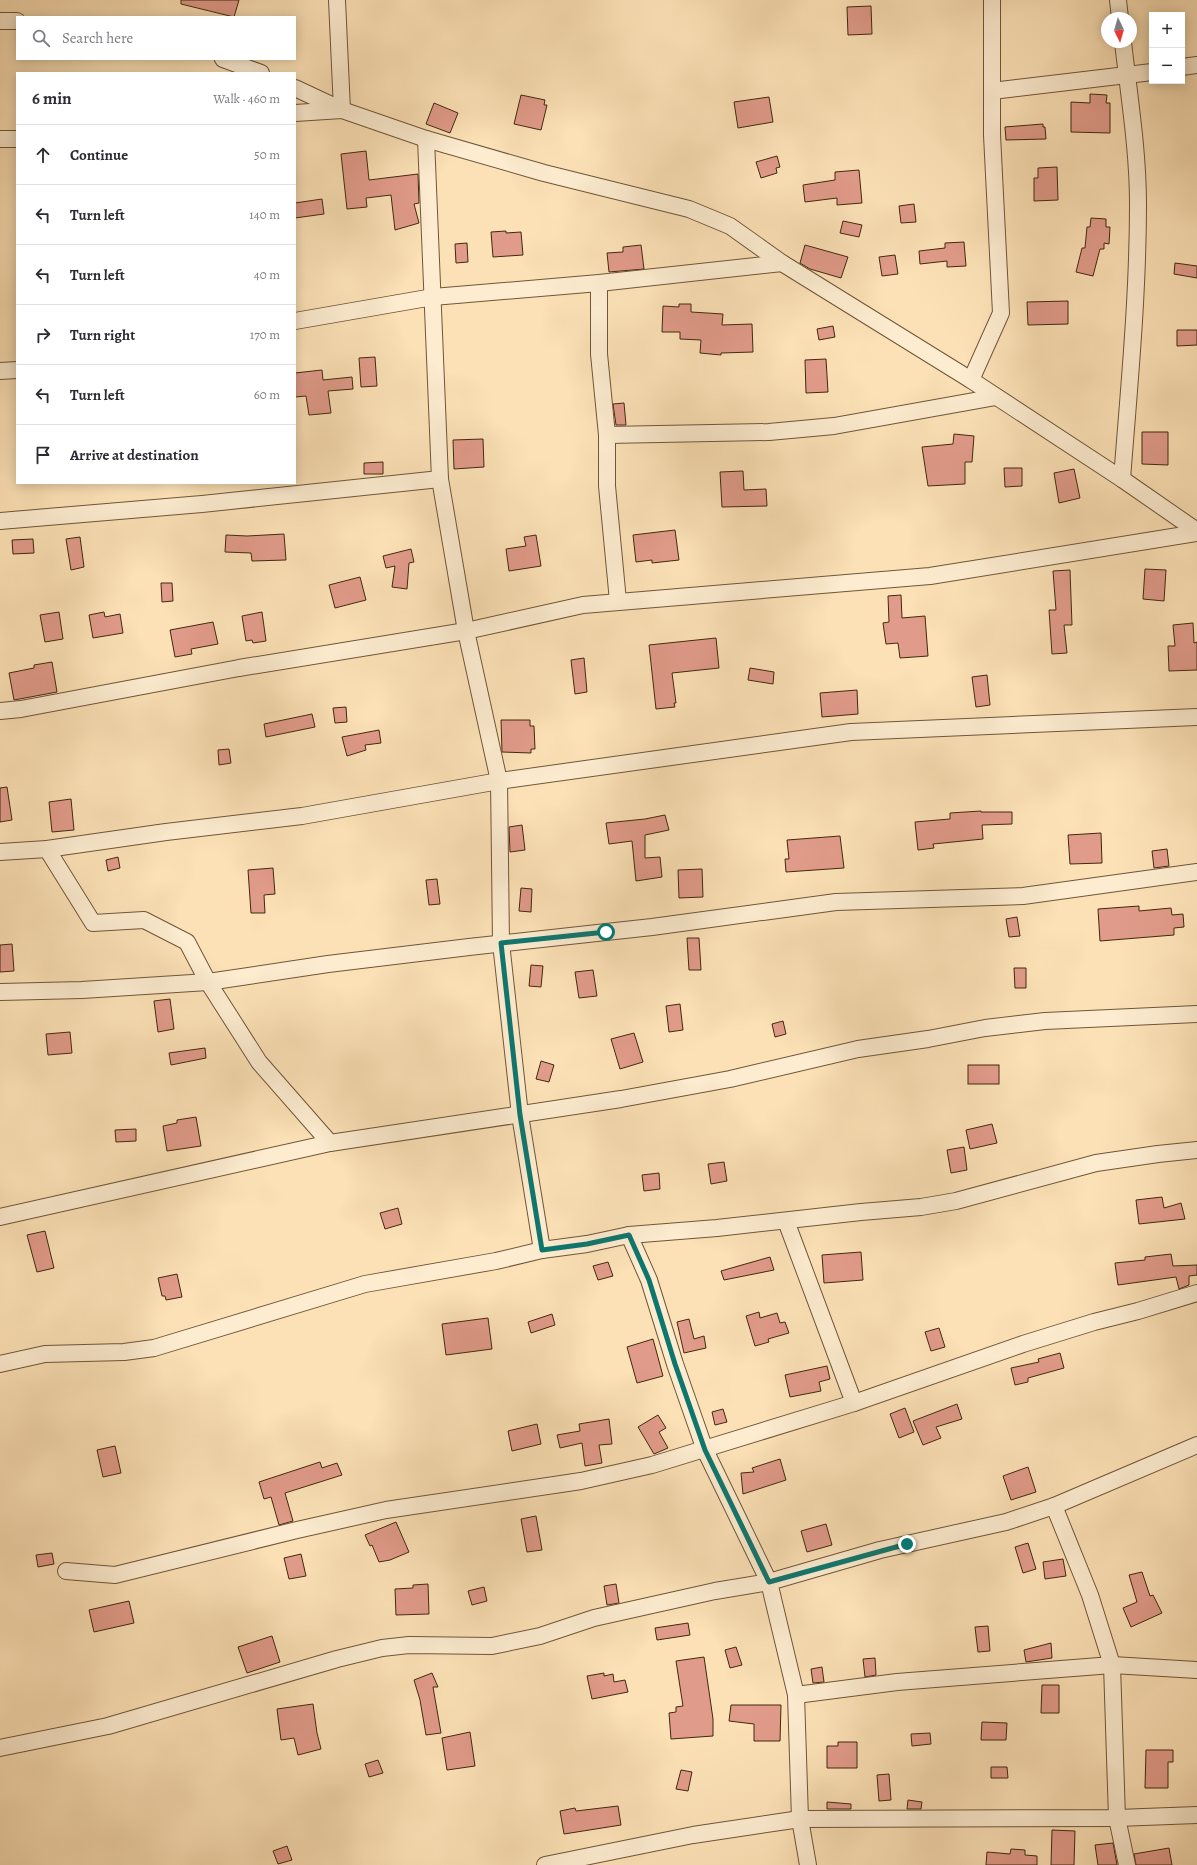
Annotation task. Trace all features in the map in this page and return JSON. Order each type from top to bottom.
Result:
[{"type":"street","points":[[337,0],[342,110]]},
{"type":"street","points":[[971,380],[1001,313],[992,135],[992,0]]},
{"type":"street","points":[[1118,0],[1119,12]]},
{"type":"street","points":[[0,21],[16,21]]},
{"type":"street","points":[[1122,479],[1135,298],[1138,204],[1135,133],[1126,76],[1124,48]]},
{"type":"street","points":[[226,60],[258,72]]},
{"type":"street","points":[[1185,67],[1197,65]]},
{"type":"street","points":[[992,91],[1149,72]]},
{"type":"street","points":[[296,88],[342,110],[426,140],[544,173],[688,209],[730,226],[782,263],[971,380],[1122,479],[1197,532]]},
{"type":"street","points":[[296,113],[342,110]]},
{"type":"street","points":[[0,139],[16,139]]},
{"type":"street","points":[[426,140],[434,296],[440,479],[466,631],[499,781],[501,943],[520,1115],[542,1250]]},
{"type":"street","points":[[296,321],[434,296],[599,283],[782,263]]},
{"type":"street","points":[[599,283],[599,354],[607,435],[606,486],[618,601]]},
{"type":"street","points":[[0,371],[16,370]]},
{"type":"street","points":[[607,435],[769,432],[827,427],[996,397]]},
{"type":"street","points":[[0,520],[202,504],[440,479]]},
{"type":"street","points":[[0,711],[21,710],[239,668],[466,631],[583,605],[930,576],[1197,532]]},
{"type":"street","points":[[0,852],[47,849],[166,832],[302,816],[499,781],[851,732],[1197,717]]},
{"type":"street","points":[[47,849],[93,923],[144,920],[187,942],[208,982],[259,1062],[330,1143]]},
{"type":"street","points":[[0,992],[82,990],[208,982],[328,964],[501,943],[652,927],[836,902],[1023,896],[1197,872]]},
{"type":"street","points":[[0,1217],[330,1143],[621,1099],[722,1081],[858,1049],[928,1039],[985,1028],[1044,1021],[1197,1014]]},
{"type":"street","points":[[0,1364],[45,1354],[124,1352],[154,1348],[366,1284],[496,1261],[542,1250],[587,1244],[629,1235],[786,1221],[942,1203],[1096,1163],[1197,1150]]},
{"type":"street","points":[[786,1221],[854,1403]]},
{"type":"street","points":[[629,1235],[649,1280],[675,1364],[705,1450],[769,1582],[796,1695],[800,1819],[808,1865]]},
{"type":"street","points":[[66,1571],[115,1575],[297,1530],[386,1510],[581,1481],[652,1466],[854,1403],[1023,1344],[1197,1293]]},
{"type":"street","points":[[0,1748],[108,1726],[337,1659],[382,1648],[409,1644],[492,1646],[540,1636],[594,1618],[715,1591],[769,1582],[880,1550],[1006,1522],[1054,1506],[1197,1445]]},
{"type":"street","points":[[1054,1506],[1090,1595],[1112,1664],[1117,1818],[1127,1865]]},
{"type":"street","points":[[796,1695],[897,1682],[1112,1664],[1197,1670]]},
{"type":"street","points":[[545,1865],[693,1835],[800,1819],[1036,1817],[1117,1818],[1197,1815]]},
{"type":"building","points":[[181,0],[239,0],[234,16],[181,4]]},
{"type":"building","points":[[871,6],[872,34],[848,35],[847,7]]},
{"type":"building","points":[[1090,94],[1107,95],[1106,103],[1110,103],[1110,133],[1071,132],[1071,102],[1090,103]]},
{"type":"building","points":[[521,95],[545,100],[544,105],[547,105],[541,130],[514,124]]},
{"type":"building","points":[[769,97],[773,122],[738,128],[734,102]]},
{"type":"building","points":[[434,103],[458,113],[450,133],[426,124]]},
{"type":"building","points":[[1043,124],[1043,127],[1045,127],[1046,139],[1006,140],[1005,127]]},
{"type":"building","points":[[366,151],[369,180],[418,174],[419,203],[414,204],[419,223],[395,230],[391,195],[366,198],[367,207],[347,209],[341,154]]},
{"type":"building","points":[[777,156],[780,167],[776,168],[777,173],[761,178],[756,162]]},
{"type":"building","points":[[1057,167],[1058,200],[1034,201],[1034,178],[1038,178],[1038,168]]},
{"type":"building","points":[[859,170],[862,203],[837,205],[837,198],[805,202],[803,185],[835,180],[835,172]]},
{"type":"building","points":[[322,199],[324,214],[296,218],[296,203]]},
{"type":"building","points":[[914,204],[916,222],[901,223],[899,206]]},
{"type":"building","points":[[1091,218],[1106,219],[1106,227],[1110,227],[1109,244],[1104,243],[1104,249],[1100,249],[1093,276],[1076,272],[1082,248],[1085,248],[1087,227],[1090,227]]},
{"type":"building","points":[[843,221],[862,225],[859,237],[840,233]]},
{"type":"building","points":[[506,231],[506,233],[521,232],[523,255],[493,257],[491,232]]},
{"type":"building","points":[[964,242],[966,266],[947,267],[947,261],[920,264],[919,251],[945,248],[945,243]]},
{"type":"building","points":[[467,243],[468,262],[456,263],[455,244]]},
{"type":"building","points":[[641,245],[644,269],[609,272],[607,253],[623,252],[623,247]]},
{"type":"building","points":[[805,245],[848,257],[841,278],[810,269],[800,263]]},
{"type":"building","points":[[895,255],[898,274],[882,276],[879,257]]},
{"type":"building","points":[[1175,263],[1197,266],[1197,278],[1174,274]]},
{"type":"building","points":[[1068,301],[1068,324],[1028,325],[1027,302]]},
{"type":"building","points":[[679,304],[691,304],[691,312],[723,314],[722,325],[752,324],[753,352],[721,353],[721,355],[700,353],[701,340],[680,339],[680,332],[662,332],[663,306],[679,307]]},
{"type":"building","points":[[833,326],[835,337],[819,340],[817,329]]},
{"type":"building","points":[[1177,330],[1197,330],[1197,345],[1177,346]]},
{"type":"building","points":[[375,357],[377,386],[361,387],[359,358]]},
{"type":"building","points":[[826,359],[828,392],[806,393],[805,360]]},
{"type":"building","points":[[322,370],[323,380],[352,377],[353,389],[328,391],[331,413],[309,415],[306,396],[296,397],[296,373]]},
{"type":"building","points":[[624,403],[626,425],[616,425],[613,404]]},
{"type":"building","points":[[1142,432],[1168,432],[1168,465],[1142,464]]},
{"type":"building","points":[[954,434],[974,436],[972,462],[965,462],[965,484],[928,486],[922,447],[953,444]]},
{"type":"building","points":[[483,439],[484,467],[454,469],[453,440]]},
{"type":"building","points":[[383,462],[383,474],[364,474],[364,463]]},
{"type":"building","points":[[1004,468],[1022,468],[1022,486],[1005,487]]},
{"type":"building","points":[[1074,469],[1080,498],[1059,503],[1054,473]]},
{"type":"building","points":[[743,471],[744,490],[766,489],[767,506],[722,507],[720,472]]},
{"type":"building","points":[[675,530],[679,560],[652,563],[652,560],[636,562],[633,535]]},
{"type":"building","points":[[284,534],[286,560],[252,561],[251,553],[225,552],[226,535],[247,536]]},
{"type":"building","points":[[536,535],[541,566],[509,571],[506,549],[526,546],[524,537]]},
{"type":"building","points":[[80,537],[84,567],[71,570],[66,539]]},
{"type":"building","points":[[33,539],[34,553],[13,554],[12,540]]},
{"type":"building","points":[[411,549],[414,562],[409,563],[407,589],[392,587],[395,566],[386,568],[383,556]]},
{"type":"building","points":[[1145,569],[1166,570],[1164,601],[1143,599]]},
{"type":"building","points":[[1070,570],[1072,625],[1064,625],[1067,653],[1052,654],[1049,610],[1056,610],[1053,571]]},
{"type":"building","points":[[360,577],[366,600],[335,608],[329,585]]},
{"type":"building","points":[[161,583],[172,583],[173,601],[162,602]]},
{"type":"building","points":[[901,595],[902,618],[925,616],[928,656],[900,658],[898,643],[886,644],[883,623],[889,622],[888,596]]},
{"type":"building","points":[[59,612],[63,639],[45,642],[40,615]]},
{"type":"building","points":[[104,612],[105,617],[120,614],[123,633],[93,638],[89,615]]},
{"type":"building","points":[[262,612],[266,641],[253,643],[252,640],[246,641],[242,616]]},
{"type":"building","points":[[213,622],[218,644],[191,649],[192,654],[175,657],[170,630]]},
{"type":"building","points":[[1193,623],[1194,643],[1197,642],[1197,670],[1169,671],[1168,646],[1175,646],[1173,625]]},
{"type":"building","points":[[716,638],[719,668],[672,673],[676,703],[674,703],[675,707],[656,709],[649,645]]},
{"type":"building","points":[[584,658],[587,692],[575,694],[571,660]]},
{"type":"building","points":[[52,662],[57,692],[14,700],[9,673],[34,668],[34,665]]},
{"type":"building","points":[[750,668],[774,672],[773,684],[748,680]]},
{"type":"building","points":[[987,675],[990,705],[976,707],[972,677]]},
{"type":"building","points":[[857,690],[858,714],[822,717],[820,693]]},
{"type":"building","points":[[346,707],[347,722],[335,723],[333,708]]},
{"type":"building","points":[[312,714],[315,727],[266,737],[264,724]]},
{"type":"building","points":[[501,720],[530,720],[530,726],[534,726],[535,749],[531,749],[531,753],[502,752]]},
{"type":"building","points":[[379,730],[381,743],[365,745],[366,750],[347,756],[342,737]]},
{"type":"building","points":[[229,749],[231,763],[219,765],[218,750]]},
{"type":"building","points":[[7,787],[12,820],[0,822],[0,788]]},
{"type":"building","points":[[71,799],[74,830],[52,832],[49,802]]},
{"type":"building","points":[[981,811],[1012,812],[1012,824],[982,825],[983,839],[933,844],[934,848],[918,850],[915,822],[950,819],[950,813]]},
{"type":"building","points":[[665,815],[669,830],[645,835],[645,858],[660,857],[662,877],[636,881],[632,841],[609,844],[606,823],[645,819]]},
{"type":"building","points":[[522,825],[525,850],[510,852],[509,827]]},
{"type":"building","points":[[1101,833],[1102,863],[1070,864],[1068,835]]},
{"type":"building","points":[[840,836],[844,868],[786,872],[785,859],[789,859],[787,840]]},
{"type":"building","points":[[1167,849],[1169,866],[1154,868],[1152,851]]},
{"type":"building","points":[[118,857],[120,868],[108,871],[106,860]]},
{"type":"building","points":[[273,868],[275,894],[264,895],[265,913],[251,913],[248,870]]},
{"type":"building","points":[[702,869],[703,897],[679,898],[678,870]]},
{"type":"building","points":[[437,879],[440,904],[429,905],[426,880]]},
{"type":"building","points":[[521,888],[532,889],[531,912],[519,911]]},
{"type":"building","points":[[1139,906],[1139,911],[1171,908],[1172,915],[1183,914],[1184,927],[1174,928],[1174,935],[1100,941],[1098,909]]},
{"type":"building","points":[[1017,917],[1020,936],[1009,937],[1006,919]]},
{"type":"building","points":[[687,938],[699,938],[701,970],[689,970]]},
{"type":"building","points":[[12,944],[14,971],[0,972],[0,945]]},
{"type":"building","points":[[531,965],[543,966],[541,987],[529,986]]},
{"type":"building","points":[[1014,968],[1026,968],[1026,988],[1015,988]]},
{"type":"building","points":[[593,970],[597,996],[579,998],[575,972]]},
{"type":"building","points":[[170,999],[174,1029],[158,1032],[154,1001]]},
{"type":"building","points":[[680,1004],[683,1030],[669,1032],[666,1006]]},
{"type":"building","points":[[783,1021],[786,1034],[775,1037],[772,1024]]},
{"type":"building","points":[[70,1032],[72,1053],[48,1055],[46,1034]]},
{"type":"building","points":[[634,1033],[643,1062],[620,1069],[611,1039]]},
{"type":"building","points":[[205,1048],[206,1058],[171,1065],[169,1053]]},
{"type":"building","points":[[541,1061],[554,1065],[549,1082],[536,1079]]},
{"type":"building","points":[[968,1065],[999,1065],[999,1084],[968,1084]]},
{"type":"building","points":[[196,1117],[201,1146],[167,1151],[163,1126],[177,1123],[177,1120]]},
{"type":"building","points":[[992,1124],[997,1143],[970,1149],[966,1130]]},
{"type":"building","points":[[136,1129],[136,1141],[116,1142],[115,1130]]},
{"type":"building","points":[[964,1147],[967,1170],[951,1173],[947,1150]]},
{"type":"building","points":[[724,1162],[727,1181],[711,1184],[708,1164]]},
{"type":"building","points":[[659,1173],[660,1189],[644,1191],[642,1175]]},
{"type":"building","points":[[1162,1197],[1164,1208],[1181,1203],[1185,1219],[1139,1224],[1136,1200]]},
{"type":"building","points":[[398,1208],[402,1224],[385,1229],[380,1213]]},
{"type":"building","points":[[45,1231],[54,1268],[37,1272],[27,1235]]},
{"type":"building","points":[[861,1252],[863,1280],[824,1283],[822,1255]]},
{"type":"building","points":[[1171,1254],[1173,1266],[1197,1265],[1197,1275],[1189,1276],[1189,1285],[1179,1289],[1176,1277],[1118,1285],[1115,1263],[1145,1260],[1145,1257]]},
{"type":"building","points":[[770,1257],[774,1270],[724,1280],[721,1271]]},
{"type":"building","points":[[608,1262],[613,1276],[598,1280],[593,1266]]},
{"type":"building","points":[[177,1274],[182,1297],[166,1300],[165,1296],[162,1296],[158,1278]]},
{"type":"building","points":[[759,1312],[760,1318],[777,1313],[780,1323],[785,1322],[789,1333],[768,1339],[769,1342],[755,1346],[746,1316]]},
{"type":"building","points":[[552,1314],[555,1325],[531,1333],[528,1322]]},
{"type":"building","points":[[488,1318],[492,1349],[446,1355],[442,1324]]},
{"type":"building","points":[[689,1319],[694,1339],[704,1336],[706,1348],[684,1353],[677,1322]]},
{"type":"building","points":[[939,1328],[945,1347],[931,1351],[925,1332]]},
{"type":"building","points":[[653,1339],[663,1376],[637,1383],[627,1347]]},
{"type":"building","points":[[1060,1353],[1064,1368],[1028,1378],[1028,1382],[1015,1385],[1011,1368],[1039,1362],[1038,1359]]},
{"type":"building","points":[[827,1366],[830,1379],[819,1382],[821,1391],[790,1397],[785,1375]]},
{"type":"building","points":[[957,1404],[962,1419],[936,1427],[941,1438],[923,1445],[913,1421]]},
{"type":"building","points":[[905,1408],[914,1432],[899,1438],[890,1414]]},
{"type":"building","points":[[723,1409],[727,1422],[715,1425],[712,1412]]},
{"type":"building","points":[[658,1415],[666,1428],[659,1432],[668,1448],[654,1454],[638,1427]]},
{"type":"building","points":[[609,1419],[612,1444],[599,1445],[602,1463],[585,1466],[582,1443],[560,1448],[557,1435],[580,1431],[579,1424]]},
{"type":"building","points":[[537,1424],[541,1444],[512,1451],[508,1431]]},
{"type":"building","points":[[115,1446],[121,1473],[103,1477],[97,1450]]},
{"type":"building","points":[[780,1459],[786,1480],[743,1494],[741,1473],[754,1472],[752,1468]]},
{"type":"building","points":[[320,1462],[322,1468],[337,1463],[342,1475],[285,1493],[293,1521],[279,1525],[271,1497],[264,1499],[259,1482]]},
{"type":"building","points":[[1028,1467],[1036,1492],[1011,1500],[1003,1476]]},
{"type":"building","points":[[536,1516],[542,1550],[527,1552],[521,1519]]},
{"type":"building","points":[[396,1522],[409,1552],[390,1560],[379,1562],[372,1545],[370,1546],[365,1535]]},
{"type":"building","points":[[826,1524],[832,1545],[807,1552],[801,1531]]},
{"type":"building","points":[[1028,1543],[1036,1569],[1023,1573],[1015,1547]]},
{"type":"building","points":[[52,1553],[54,1564],[38,1567],[36,1555]]},
{"type":"building","points":[[301,1554],[306,1576],[289,1579],[284,1558]]},
{"type":"building","points":[[1063,1559],[1066,1576],[1045,1579],[1043,1562]]},
{"type":"building","points":[[1142,1572],[1150,1596],[1153,1595],[1162,1613],[1131,1627],[1123,1608],[1137,1602],[1129,1575]]},
{"type":"building","points":[[428,1584],[429,1614],[396,1615],[395,1589],[413,1588],[413,1585]]},
{"type":"building","points":[[616,1584],[619,1603],[607,1605],[604,1586]]},
{"type":"building","points":[[484,1587],[487,1601],[472,1605],[468,1591]]},
{"type":"building","points":[[129,1601],[134,1623],[94,1632],[89,1610]]},
{"type":"building","points":[[688,1623],[690,1635],[657,1640],[655,1628]]},
{"type":"building","points":[[988,1626],[990,1651],[978,1652],[975,1627]]},
{"type":"building","points":[[272,1636],[280,1662],[247,1673],[238,1647]]},
{"type":"building","points":[[1051,1643],[1052,1658],[1026,1662],[1024,1650]]},
{"type":"building","points":[[736,1647],[742,1665],[730,1668],[725,1650]]},
{"type":"building","points":[[704,1657],[713,1719],[713,1736],[671,1739],[669,1713],[676,1712],[676,1707],[683,1706],[676,1661]]},
{"type":"building","points":[[875,1658],[876,1675],[865,1677],[863,1659]]},
{"type":"building","points":[[822,1667],[824,1682],[813,1683],[811,1669]]},
{"type":"building","points":[[432,1673],[438,1687],[433,1687],[441,1733],[426,1735],[420,1700],[414,1680]]},
{"type":"building","points":[[604,1673],[604,1676],[613,1674],[614,1682],[625,1680],[628,1692],[592,1699],[587,1676]]},
{"type":"building","points":[[1042,1685],[1059,1685],[1059,1713],[1041,1713]]},
{"type":"building","points":[[313,1704],[321,1749],[298,1755],[294,1738],[281,1740],[277,1709]]},
{"type":"building","points":[[731,1705],[781,1705],[780,1741],[754,1741],[754,1724],[729,1721]]},
{"type":"building","points":[[982,1722],[1007,1723],[1006,1740],[981,1740]]},
{"type":"building","points":[[470,1732],[475,1766],[447,1770],[442,1738]]},
{"type":"building","points":[[930,1733],[931,1744],[912,1746],[911,1734]]},
{"type":"building","points":[[838,1742],[857,1742],[857,1768],[827,1768],[827,1746],[838,1746]]},
{"type":"building","points":[[1146,1750],[1173,1750],[1173,1762],[1168,1762],[1168,1788],[1145,1788]]},
{"type":"building","points":[[378,1760],[383,1773],[369,1777],[365,1764]]},
{"type":"building","points":[[991,1767],[1007,1767],[1008,1778],[991,1778]]},
{"type":"building","points":[[681,1770],[692,1772],[688,1791],[676,1789]]},
{"type":"building","points":[[889,1774],[891,1800],[879,1801],[877,1775]]},
{"type":"building","points":[[908,1800],[922,1802],[921,1809],[907,1809]]},
{"type":"building","points":[[827,1802],[851,1804],[851,1809],[827,1809]]},
{"type":"building","points":[[618,1806],[621,1825],[564,1834],[560,1811],[575,1808],[576,1811]]},
{"type":"building","points":[[1052,1830],[1075,1831],[1074,1865],[1051,1865]]},
{"type":"building","points":[[1113,1843],[1117,1865],[1098,1865],[1095,1845]]},
{"type":"building","points":[[287,1846],[292,1860],[278,1864],[273,1851]]},
{"type":"building","points":[[1169,1848],[1172,1865],[1136,1865],[1134,1854]]},
{"type":"building","points":[[1011,1849],[1025,1850],[1025,1855],[1037,1856],[1037,1865],[986,1865],[987,1852],[1010,1854]]},
{"type":"route","points":[[606,932],[501,943],[520,1115],[542,1250],[587,1244],[629,1235],[649,1280],[675,1364],[705,1450],[769,1582],[880,1550],[907,1544]]}]
